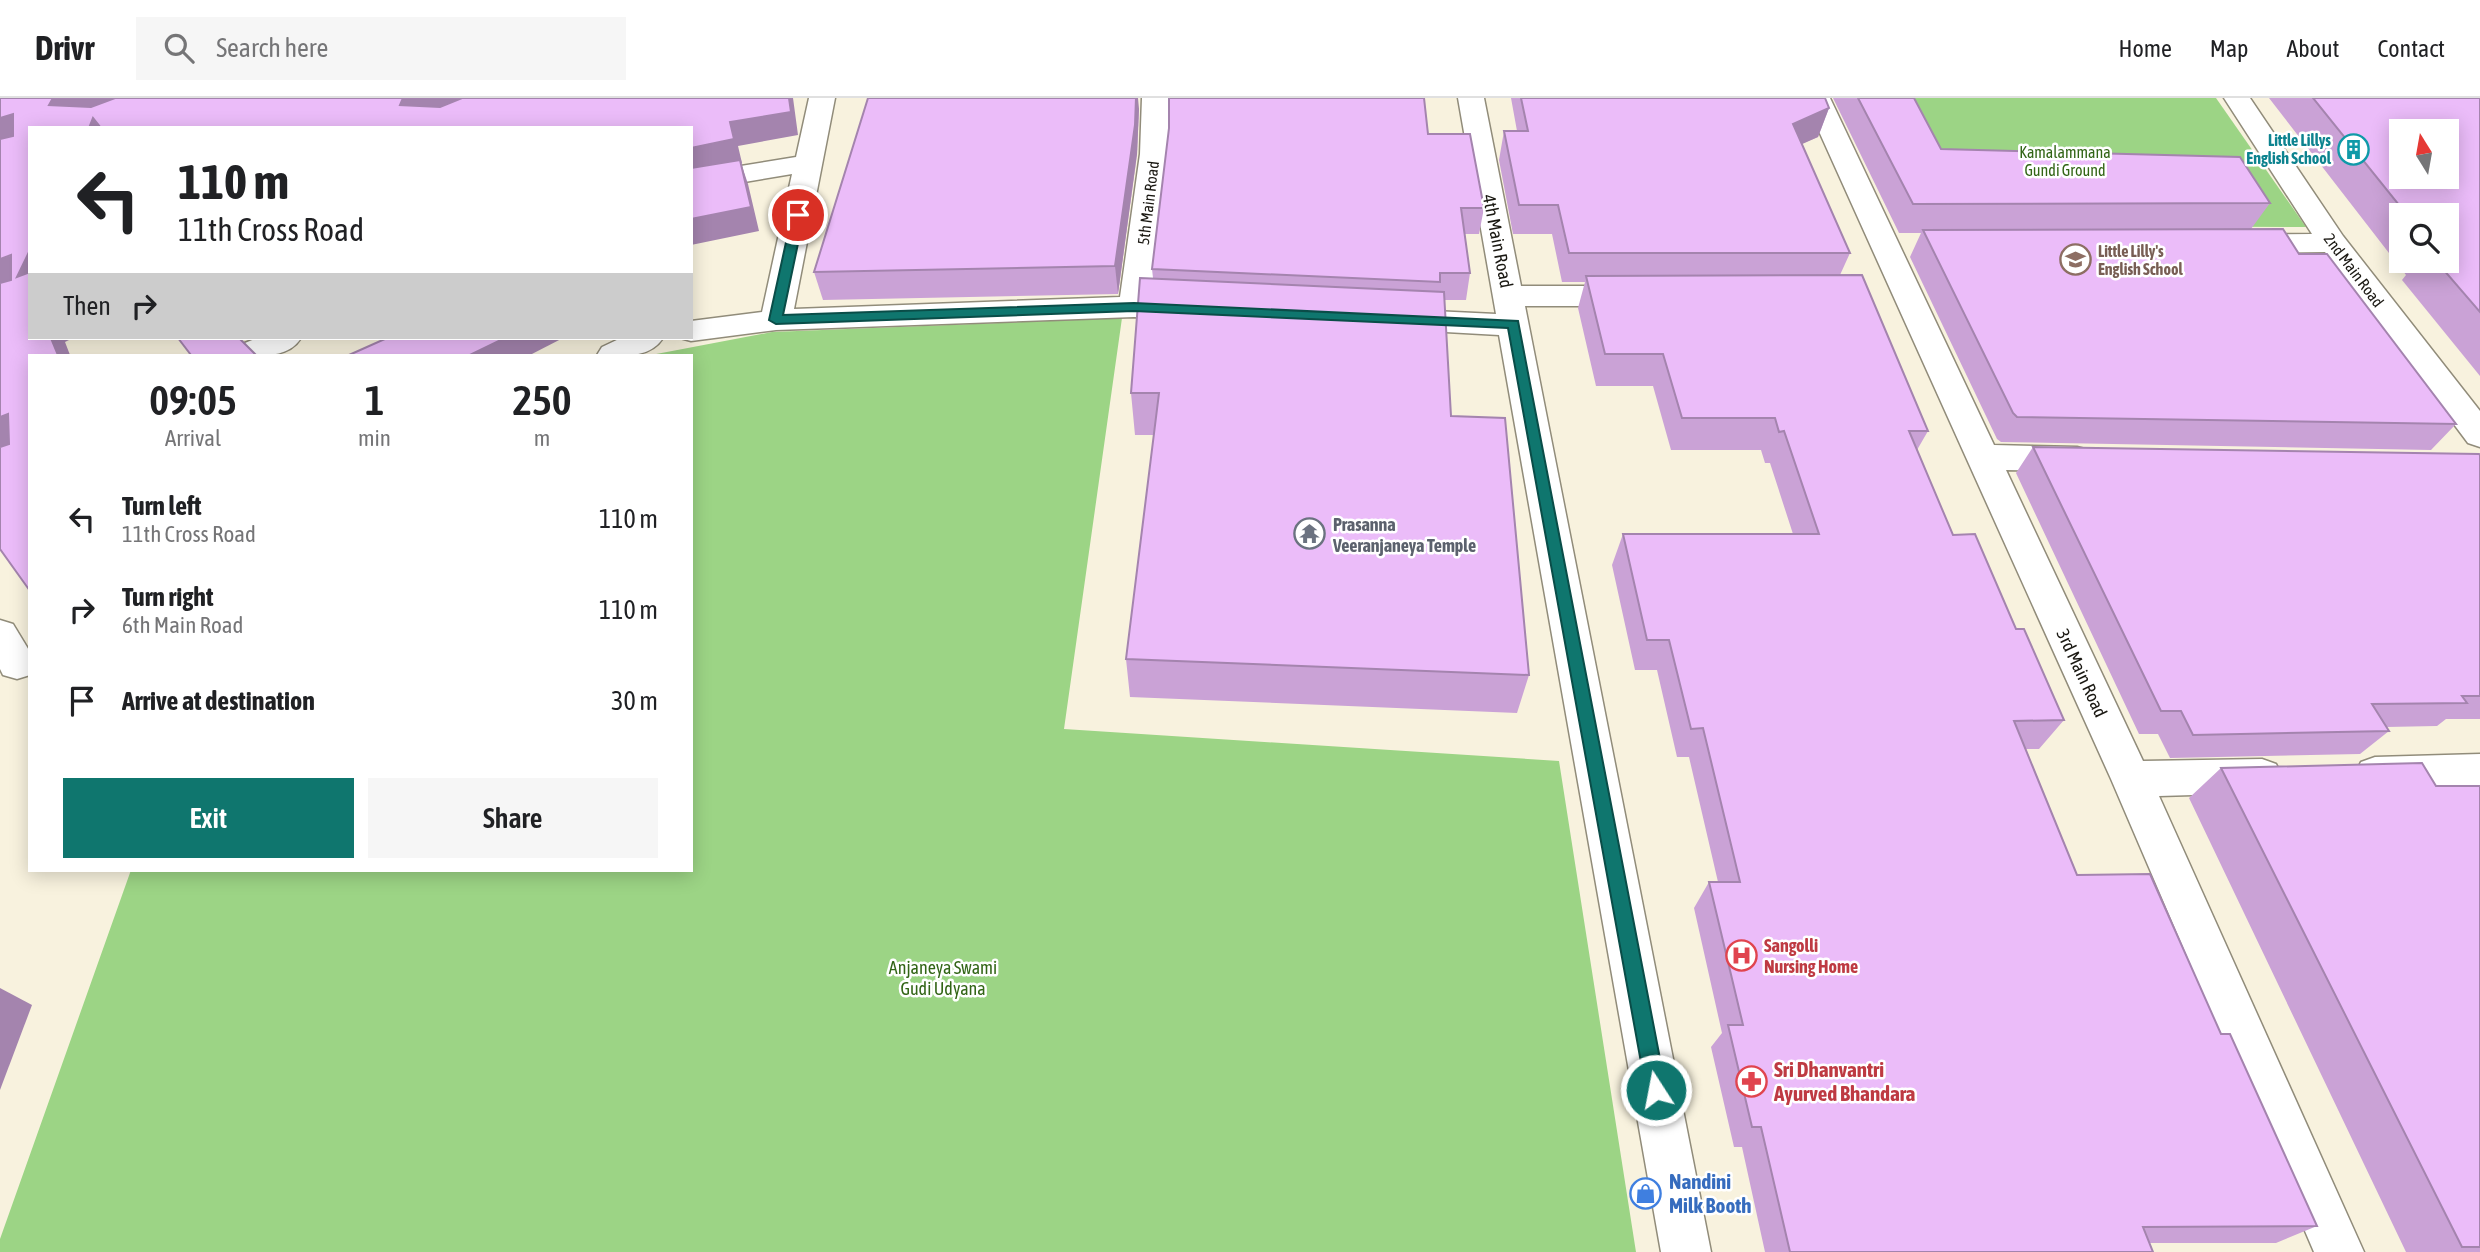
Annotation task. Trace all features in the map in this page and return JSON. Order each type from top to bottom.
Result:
[{"type":"street","points":[[776,320],[822,98]]},
{"type":"street","name":"5th Main Road","points":[[1134,307],[1154,154],[1155,98]]},
{"type":"street","name":"4th Main Road","points":[[1471,98],[1686,1252]]},
{"type":"street","name":"3rd Main Road","points":[[1817,98],[1896,245],[1893,295],[1982,457],[2131,779],[2339,1252]]},
{"type":"street","name":"2nd Main Road","points":[[2237,98],[2475,455]]},
{"type":"street","points":[[693,183],[809,163]]},
{"type":"street","points":[[2210,244],[2333,243]]},
{"type":"street","points":[[1364,318],[1511,310],[1659,296]]},
{"type":"street","points":[[693,331],[776,320],[1134,307],[1215,311]]},
{"type":"street","points":[[248,354],[280,340]]},
{"type":"street","points":[[615,354],[643,340]]},
{"type":"street","points":[[1982,457],[2106,459]]},
{"type":"street","points":[[2340,775],[2480,771]]},
{"type":"street","points":[[2131,779],[2299,776]]},
{"type":"green space","name":"Kamalammana Gundi Ground","points":[[1840,98],[2216,98],[2306,227],[1898,225]]},
{"type":"green space","name":"Anjaneya Swami Gudi Udyana","points":[[1122,318],[1064,729],[1559,761],[1636,1252],[0,1252],[0,1239],[130,872],[693,872],[693,354],[656,354],[772,332]]},
{"type":"building","points":[[0,98],[53,98],[49,105],[91,107],[115,98],[403,98],[400,105],[440,107],[462,98],[789,98],[791,112],[730,122],[734,139],[693,148],[693,126],[99,126],[93,118],[90,126],[28,126],[28,254],[17,277],[28,273],[28,340],[52,340],[58,354],[28,354],[28,588],[0,549],[0,447],[9,444],[8,414],[0,417],[0,283],[11,280],[11,255],[0,259],[0,139],[13,136],[13,114],[0,118]]},
{"type":"building","points":[[868,98],[1136,98],[1135,125],[1115,266],[814,272]]},
{"type":"building","points":[[1169,98],[1424,98],[1428,134],[1470,134],[1484,208],[1461,208],[1470,273],[1440,273],[1440,282],[1152,269],[1169,128]]},
{"type":"building","points":[[1521,98],[1825,98],[1829,108],[1793,124],[1850,253],[1569,253],[1558,205],[1519,205],[1504,131],[1528,131]]},
{"type":"building","points":[[1858,98],[1914,98],[1941,149],[2240,157],[2270,203],[1913,204]]},
{"type":"building","points":[[2313,98],[2480,98],[2480,312],[2446,273],[2459,273],[2459,203],[2397,203]]},
{"type":"building","points":[[740,160],[751,207],[693,219],[693,168]]},
{"type":"building","points":[[2283,229],[2299,254],[2327,254],[2456,424],[2017,417],[1923,230]]},
{"type":"building","points":[[1862,275],[1928,431],[1909,431],[1953,535],[1975,534],[2016,629],[2024,629],[2064,720],[2014,721],[2077,875],[2150,874],[2221,1034],[2230,1034],[2317,1226],[2143,1227],[2153,1252],[1790,1252],[1761,1127],[1752,1127],[1728,1025],[1743,1025],[1709,882],[1740,882],[1703,728],[1691,729],[1669,640],[1647,640],[1623,534],[1819,534],[1784,431],[1779,432],[1775,418],[1682,418],[1663,354],[1605,354],[1586,276]]},
{"type":"building","name":"Prasanna Veeranjaneya Temple","points":[[1140,278],[1444,292],[1451,416],[1505,418],[1529,675],[1126,659],[1159,393],[1131,393]]},
{"type":"building","points":[[180,340],[241,340],[255,354],[190,354]]},
{"type":"building","points":[[383,340],[501,340],[472,354],[351,354]]},
{"type":"building","points":[[2033,447],[2479,454],[2480,696],[2462,696],[2467,703],[2372,704],[2389,731],[2193,735],[2181,711],[2161,711]]},
{"type":"building","points":[[2422,763],[2436,786],[2480,786],[2480,1247],[2462,1247],[2221,768]]},
{"type":"place","name":"Little Lillys English School","points":[[2354,149]]},
{"type":"place","name":"Little Lilly's English School","points":[[2075,260]]},
{"type":"place","name":"Prasanna Veeranjaneya Temple","points":[[1310,534]]},
{"type":"place","name":"Sangolli Nursing Home","points":[[1741,955]]},
{"type":"place","name":"Sri Dhanvantri Ayurved Bhandara","points":[[1751,1081]]},
{"type":"place","name":"Nandini Milk Booth","points":[[1646,1193]]},
{"type":"route","points":[[798,215],[776,320],[1134,307],[1514,324],[1656,1090]]}]
